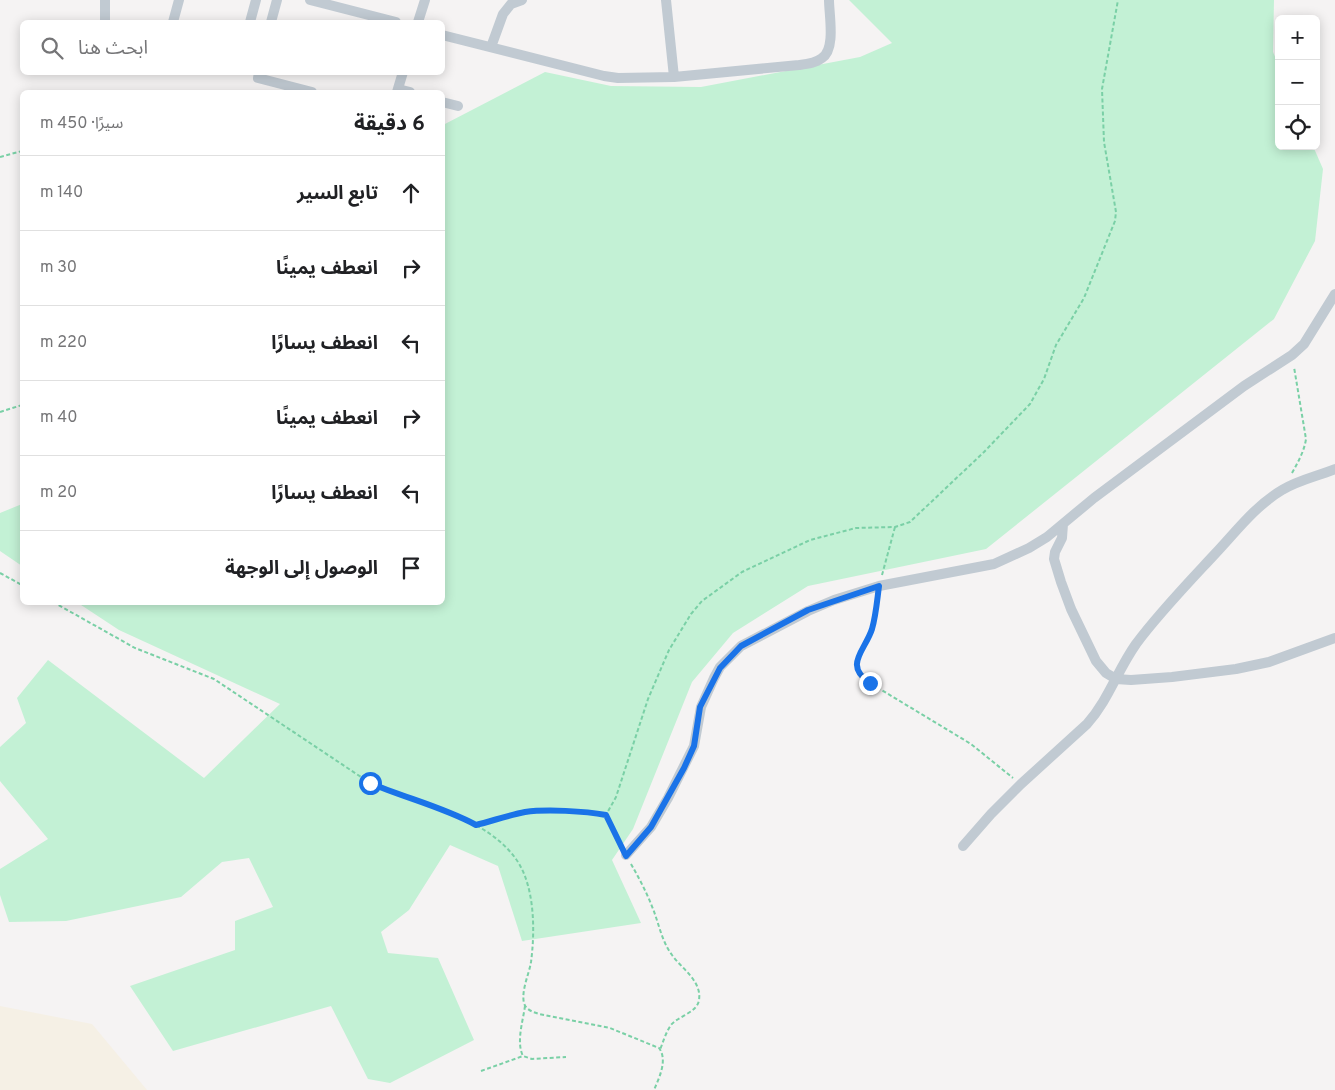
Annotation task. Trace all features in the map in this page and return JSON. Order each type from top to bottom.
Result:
[{"type":"street","points":[[104,0],[105,20]]},
{"type":"street","points":[[174,20],[179,0]]},
{"type":"street","points":[[251,20],[256,0]]},
{"type":"street","points":[[272,20],[277,0]]},
{"type":"street","points":[[310,0],[388,20]]},
{"type":"street","points":[[419,20],[425,0]]},
{"type":"street","points":[[491,47],[503,14],[510,4],[522,0]]},
{"type":"street","points":[[666,0],[674,77]]},
{"type":"street","points":[[445,36],[604,76],[634,79],[674,77],[799,65],[819,60],[824,57],[830,45],[829,0]]},
{"type":"street","points":[[258,75],[258,78],[304,90]]},
{"type":"street","points":[[397,90],[402,75]]},
{"type":"street","points":[[445,103],[458,106]]},
{"type":"street","points":[[626,856],[651,827],[684,768],[694,746],[700,707],[714,678],[725,662],[741,646],[808,610],[879,586],[994,564],[1029,548],[1047,537],[1094,498],[1244,386],[1292,355],[1304,344],[1335,294]]},
{"type":"street","points":[[963,846],[1021,784],[1100,710],[1136,645],[1178,593],[1248,518],[1266,501],[1284,489],[1335,469]]},
{"type":"street","points":[[1063,524],[1062,538],[1055,552],[1054,559],[1061,582],[1071,609],[1096,661],[1106,673],[1116,679],[1131,680],[1172,677],[1236,669],[1269,662],[1335,638]]},
{"type":"path","points":[[606,815],[616,797],[648,699],[670,650],[691,614],[702,601],[742,572],[810,540],[856,528],[895,528],[910,522],[925,510],[1030,404],[1044,379],[1056,344],[1084,298],[1116,221],[1104,142],[1102,89],[1118,0]]},
{"type":"path","points":[[0,157],[20,152]]},
{"type":"path","points":[[1284,489],[1305,447],[1306,438],[1292,355]]},
{"type":"path","points":[[0,412],[20,406]]},
{"type":"path","points":[[895,528],[879,586],[877,606],[871,631],[857,660],[857,669],[860,677],[971,744],[1021,784]]},
{"type":"path","points":[[0,573],[20,585]]},
{"type":"path","points":[[58,605],[135,648],[214,679],[370,783],[396,795],[461,817],[496,838],[518,862],[530,898],[534,926],[520,1040],[522,1056]]},
{"type":"path","points":[[476,825],[524,812],[596,813],[606,815]]},
{"type":"path","points":[[606,815],[648,895],[664,942],[672,955],[691,976],[697,989],[699,998],[697,1005],[670,1026],[660,1050]]},
{"type":"path","points":[[525,1006],[539,1014],[610,1028],[655,1046],[660,1050],[662,1056],[661,1074],[654,1090]]},
{"type":"path","points":[[481,1071],[522,1056],[532,1059],[566,1057]]},
{"type":"green space","points":[[849,0],[1274,0],[1275,150],[1315,150],[1323,169],[1315,241],[1274,319],[986,549],[808,586],[733,633],[692,682],[633,829],[612,860],[641,923],[522,941],[498,866],[450,845],[409,910],[381,932],[388,953],[438,958],[474,1040],[390,1083],[368,1079],[331,1006],[173,1051],[130,986],[235,950],[235,921],[273,907],[249,858],[222,862],[181,897],[66,921],[9,922],[0,895],[0,869],[48,839],[0,781],[0,747],[26,723],[17,698],[48,660],[204,778],[280,704],[119,630],[81,605],[445,605],[445,124],[545,72],[611,86],[701,87],[860,57],[892,43]]},
{"type":"green space","points":[[20,505],[20,565],[0,551],[0,513]]},
{"type":"sand","points":[[0,1006],[92,1024],[147,1090],[0,1090]]},
{"type":"route","points":[[370,783],[396,795],[461,817],[476,825],[524,812],[554,811],[606,815],[626,856],[651,827],[668,798],[694,746],[700,707],[720,668],[741,646],[808,610],[879,586],[877,606],[871,631],[857,660],[857,669],[860,677],[870,683]]}]
